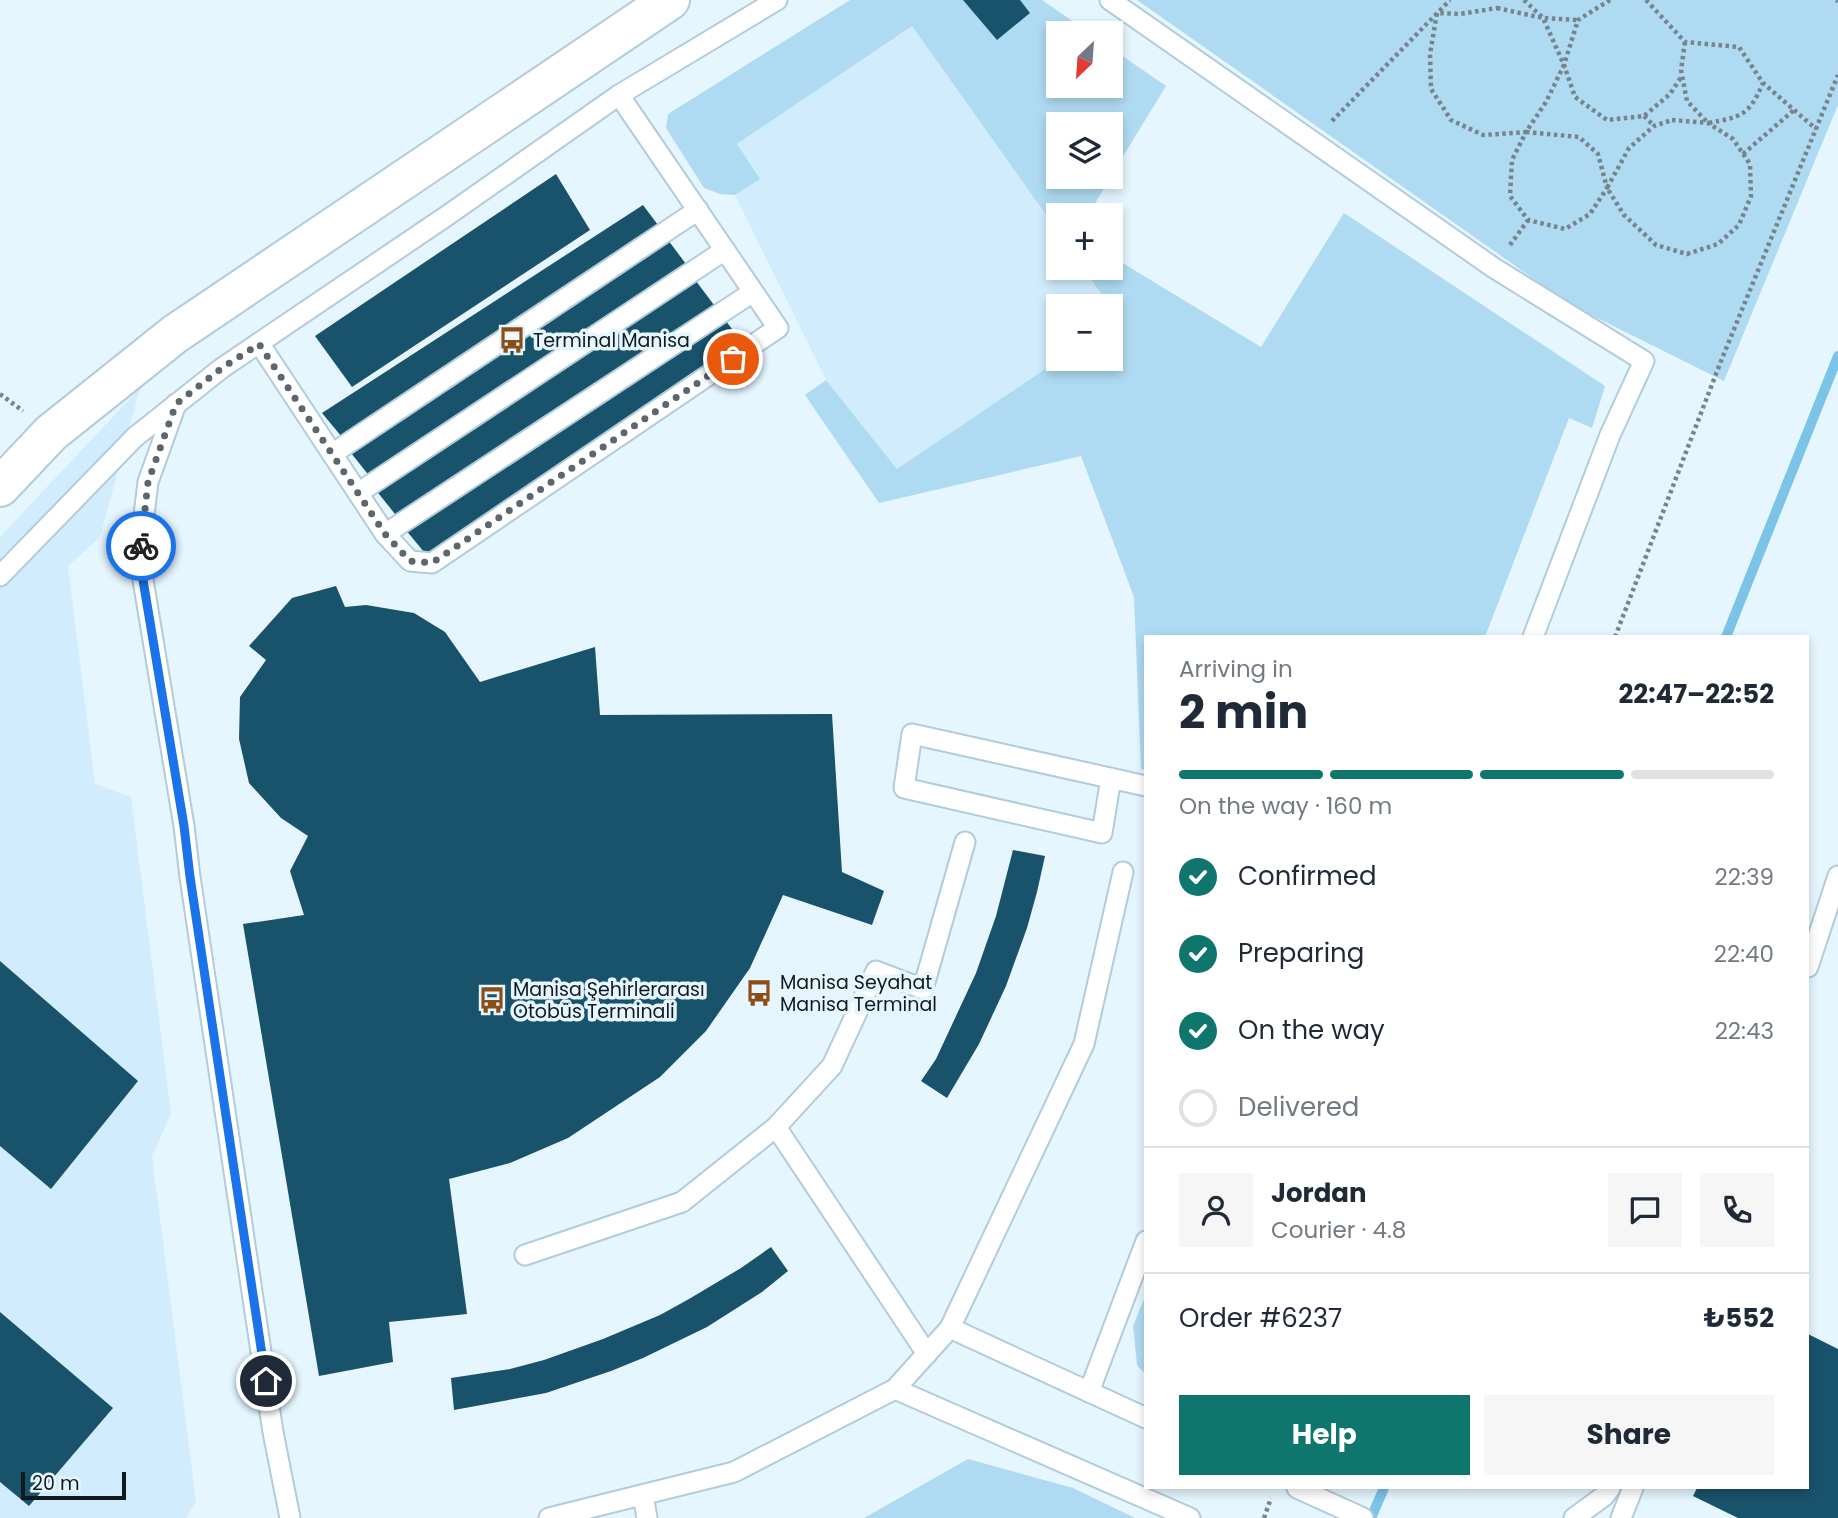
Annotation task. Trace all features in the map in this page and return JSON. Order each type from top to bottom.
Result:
[{"type":"street","points":[[0,487],[51,433],[174,334],[670,0]]},
{"type":"lane","points":[[0,576],[135,437],[222,368],[449,215],[620,95],[777,0]]},
{"type":"lane","points":[[1110,0],[1494,268],[1644,361],[1610,435],[1535,635]]},
{"type":"lane","points":[[259,344],[385,534],[410,561],[432,563],[778,328],[620,95]]},
{"type":"lane","points":[[332,454],[698,210]]},
{"type":"lane","points":[[358,493],[725,250]]},
{"type":"lane","points":[[385,534],[753,292]]},
{"type":"lane","points":[[176,404],[148,482],[139,556],[184,826],[273,1432],[290,1518]]},
{"type":"lane","points":[[1111,778],[1102,833],[904,788],[912,734],[1111,778],[1144,786]]},
{"type":"lane","points":[[525,1255],[682,1202],[776,1127],[832,1066],[876,971],[923,989],[965,842]]},
{"type":"lane","points":[[549,1518],[734,1472],[895,1389],[927,1354],[950,1328],[1084,1044],[1123,872]]},
{"type":"lane","points":[[1809,964],[1838,876]]},
{"type":"lane","points":[[776,1127],[927,1354]]},
{"type":"lane","points":[[1088,1391],[1144,1246]]},
{"type":"lane","points":[[950,1328],[1144,1417]]},
{"type":"lane","points":[[895,1389],[1190,1518]]},
{"type":"lane","points":[[1299,1489],[1363,1518]]},
{"type":"lane","points":[[1574,1518],[1609,1489]]},
{"type":"lane","points":[[1621,1518],[1633,1489]]},
{"type":"lane","points":[[643,1495],[647,1518]]},
{"type":"path","points":[[1311,141],[1450,0]]},
{"type":"path","points":[[1524,0],[1543,18],[1575,97],[1607,120],[1644,116],[1670,93],[1682,75]]},
{"type":"path","points":[[1437,13],[1461,15],[1497,8],[1543,18],[1578,20],[1610,0]]},
{"type":"path","points":[[1646,0],[1685,42],[1739,47],[1763,83],[1816,129]]},
{"type":"path","points":[[1437,13],[1430,54],[1431,89],[1451,120],[1483,135],[1526,132],[1578,137],[1598,155],[1607,188],[1624,215],[1656,245],[1687,254],[1718,244],[1739,225],[1751,196],[1750,164],[1733,139],[1707,122],[1687,101],[1681,71],[1685,42]]},
{"type":"path","points":[[1578,20],[1564,65],[1512,160],[1510,196],[1528,220],[1565,229],[1590,214],[1629,148],[1654,126],[1672,120],[1707,122],[1739,117],[1756,100],[1763,83]]},
{"type":"path","points":[[1616,635],[1721,362],[1838,75]]},
{"type":"path","points":[[1743,154],[1794,110]]},
{"type":"path","points":[[1644,116],[1654,126]]},
{"type":"path","points":[[1264,1518],[1276,1489]]},
{"type":"shaded area","points":[[850,0],[1042,0],[1073,21],[1046,21],[1046,98],[1124,98],[1124,57],[1166,86],[1123,156],[1123,112],[1046,112],[1046,189],[1104,189],[1095,203],[1046,203],[1046,215],[912,26],[737,144],[760,179],[735,195],[720,194],[704,188],[666,128],[668,114]]},
{"type":"shaded area","points":[[1137,0],[1838,0],[1838,105],[1724,381],[1571,305]]},
{"type":"shaded area","points":[[912,26],[1046,215],[1046,280],[1092,280],[1101,294],[1046,294],[1046,368],[897,469],[826,380],[735,195],[759,179],[737,144]]},
{"type":"shaded area","points":[[1344,213],[1605,386],[1592,428],[1569,418],[1486,635],[1144,635],[1144,770],[1141,769],[1134,597],[1081,456],[879,503],[805,395],[826,380],[897,469],[1046,368],[1046,371],[1123,371],[1123,294],[1101,294],[1091,280],[1123,280],[1123,263],[1261,347]]},
{"type":"shaded area","points":[[140,388],[100,537],[68,566],[95,784],[131,797],[171,1114],[152,1156],[196,1501],[186,1518],[0,1518],[0,537]]},
{"type":"shaded area","points":[[1144,1299],[1144,1373],[1137,1365],[1133,1326]]},
{"type":"shaded area","points":[[968,1459],[1073,1488],[1135,1518],[864,1518]]},
{"type":"building","points":[[963,0],[1020,0],[1030,13],[997,40]]},
{"type":"building","points":[[556,174],[590,230],[352,387],[315,336]]},
{"type":"building","points":[[643,205],[661,229],[346,442],[322,413]]},
{"type":"building","points":[[668,240],[686,264],[371,478],[347,448]]},
{"type":"building","points":[[696,281],[714,305],[399,519],[375,489]]},
{"type":"building","points":[[726,321],[744,345],[429,558],[405,529]]},
{"type":"building","name":"Manisa Şehirlerarası Otobüs Terminali","points":[[336,586],[345,607],[366,605],[414,613],[445,632],[480,682],[595,647],[600,715],[832,714],[842,872],[884,891],[872,925],[783,895],[750,968],[706,1031],[660,1077],[568,1138],[510,1163],[449,1179],[467,1314],[389,1322],[393,1362],[319,1376],[243,924],[304,915],[290,871],[308,836],[281,818],[249,783],[239,739],[240,697],[266,660],[249,646],[292,598]]},
{"type":"building","points":[[1013,850],[1045,856],[1037,892],[1006,986],[979,1044],[947,1098],[921,1081],[936,1059],[976,973],[996,916]]},
{"type":"building","points":[[0,961],[138,1081],[51,1189],[0,1146]]},
{"type":"building","points":[[771,1247],[788,1271],[762,1292],[707,1327],[643,1358],[546,1393],[454,1410],[451,1378],[510,1369],[603,1339],[660,1315],[741,1268]]},
{"type":"building","points":[[0,1312],[113,1408],[29,1506],[0,1482]]},
{"type":"building","points":[[1809,1334],[1838,1349],[1838,1518],[1738,1518],[1693,1496],[1696,1489],[1809,1489]]},
{"type":"waterway","points":[[1727,635],[1838,356]]},
{"type":"waterway","points":[[1371,1518],[1384,1489]]},
{"type":"way so far","points":[[141,546],[148,482],[176,404],[222,368],[259,344],[385,534],[410,561],[432,563],[733,359]]},
{"type":"place","name":"Terminal Manisa","points":[[512,340]]},
{"type":"place","name":"Manisa Seyahat Manisa Terminal","points":[[759,993]]},
{"type":"place","name":"Manisa Şehirlerarası Otobüs Terminali","points":[[492,1000]]},
{"type":"route","points":[[141,546],[139,556],[184,826],[266,1381]]}]
